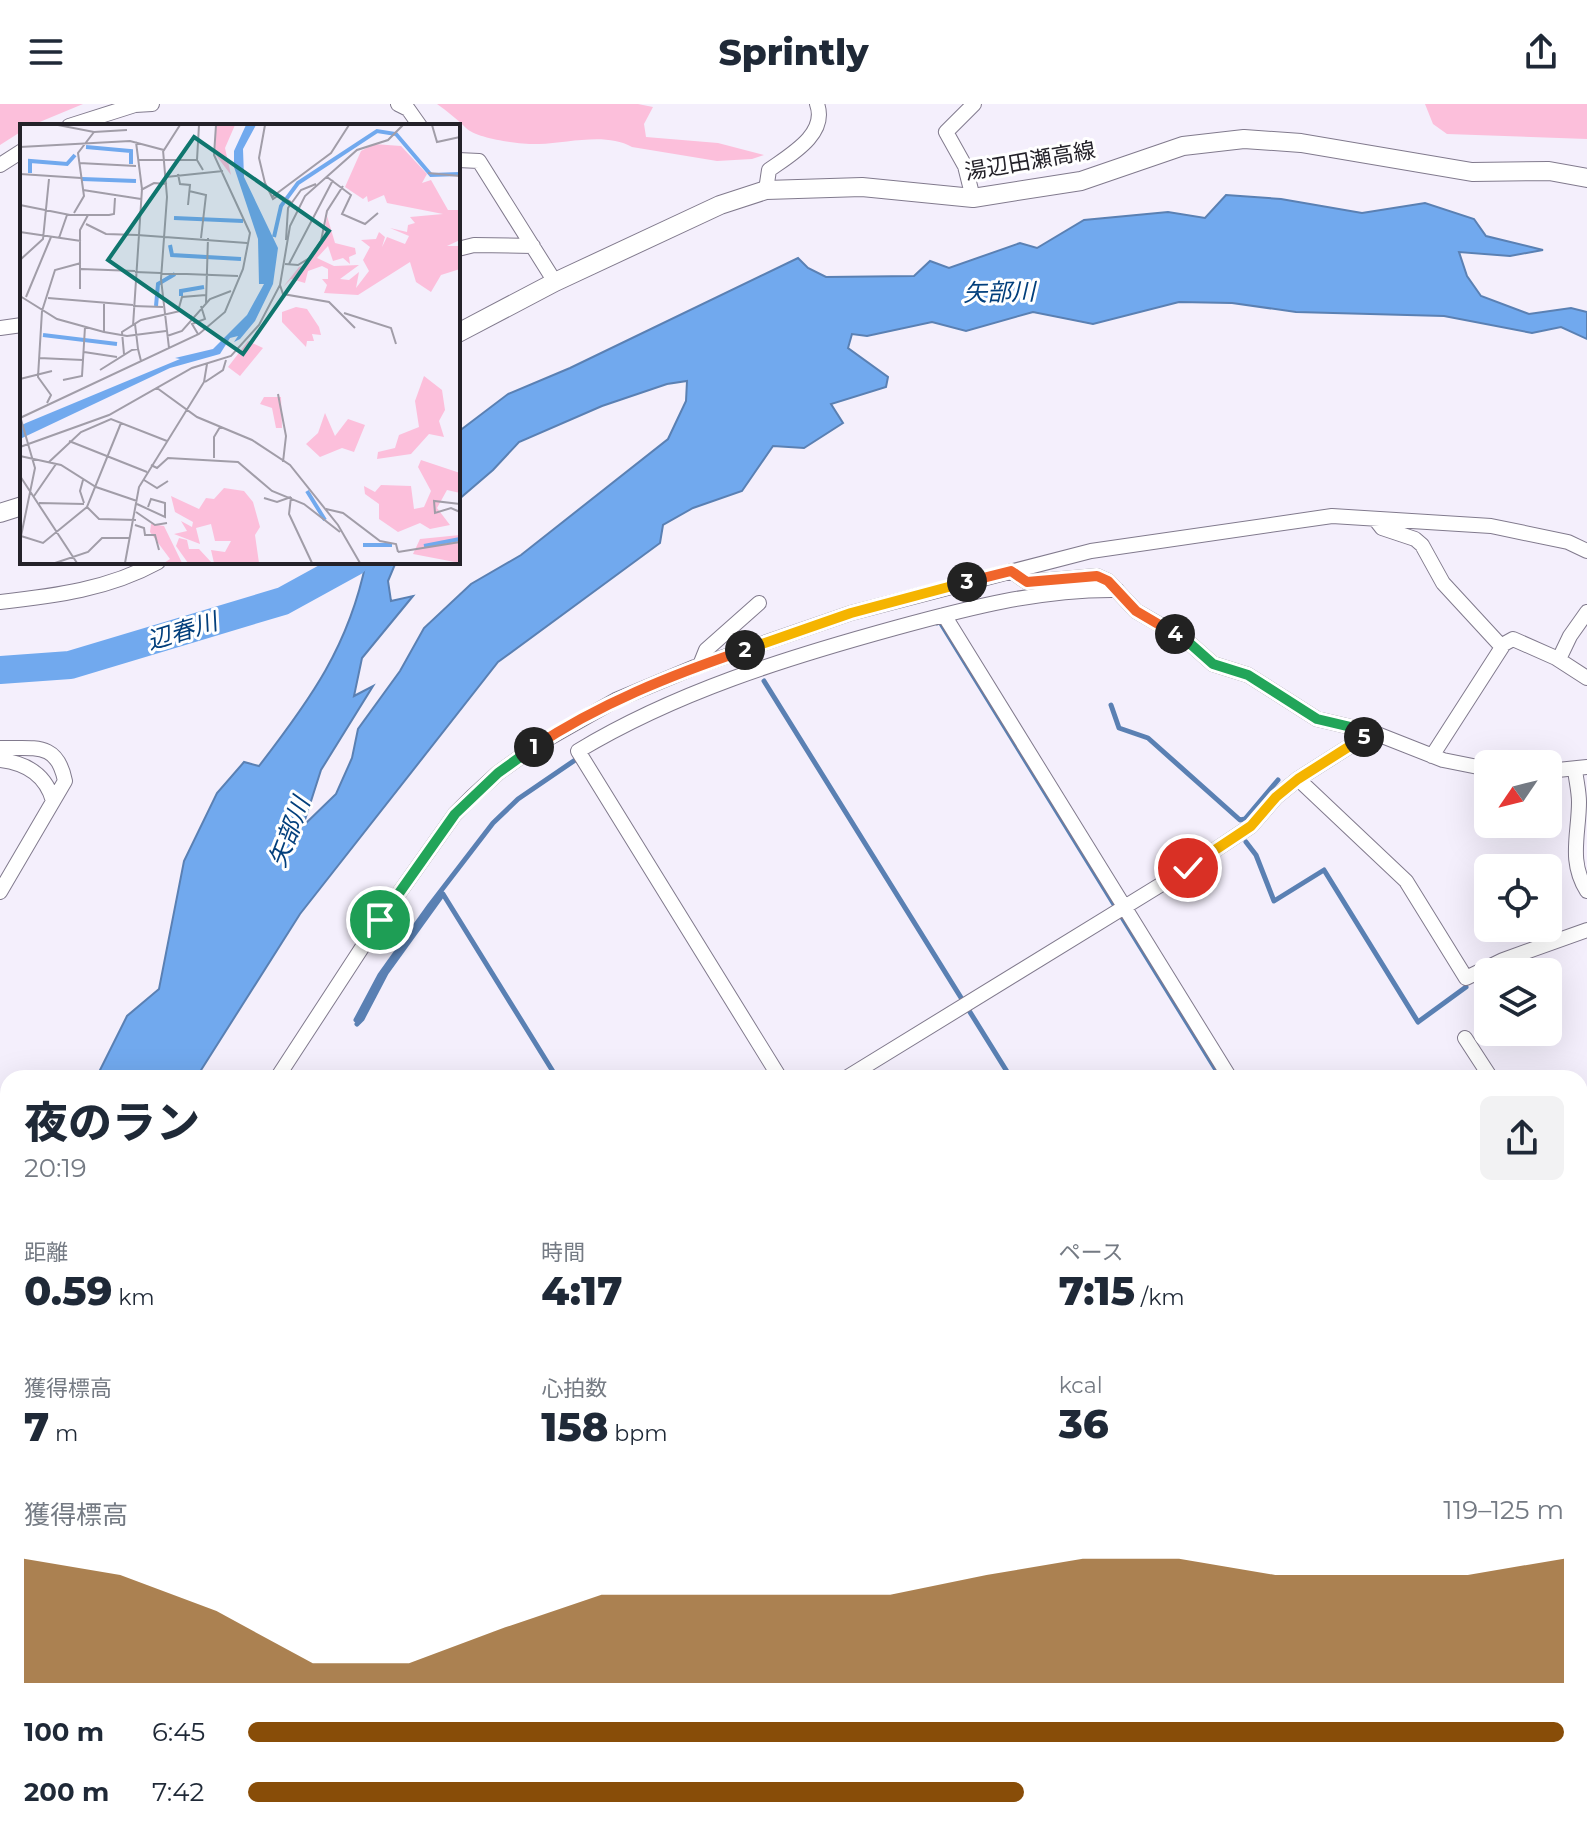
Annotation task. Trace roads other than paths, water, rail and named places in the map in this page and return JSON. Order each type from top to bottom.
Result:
[{"type":"main road","name":"湯辺田瀬高線","points":[[460,332],[555,282],[720,205],[766,190],[862,187],[973,198],[1081,181],[1183,146],[1244,139],[1301,143],[1472,172],[1549,171],[1587,178]]},
{"type":"main road","points":[[0,513],[20,507]]},
{"type":"street","points":[[75,124],[135,105],[152,104]]},
{"type":"street","points":[[398,104],[408,109],[419,124]]},
{"type":"street","points":[[766,190],[769,170],[811,138],[820,113],[817,104]]},
{"type":"street","points":[[973,198],[965,166],[946,132],[974,104]]},
{"type":"street","points":[[0,165],[20,152]]},
{"type":"street","points":[[460,160],[479,161],[555,282]]},
{"type":"street","points":[[460,248],[474,245],[533,246]]},
{"type":"street","points":[[0,328],[20,325]]},
{"type":"street","points":[[282,1070],[388,908],[455,814],[472,797],[498,773],[537,745],[616,700],[700,665],[851,613],[1091,551],[1332,516],[1491,526],[1568,542],[1587,551]]},
{"type":"street","points":[[1375,519],[1382,528],[1415,539],[1422,545],[1443,583],[1502,647]]},
{"type":"street","points":[[0,602],[48,597],[110,584],[154,564]]},
{"type":"street","points":[[1011,571],[1027,582],[1097,576],[1108,581],[1136,611],[1186,640],[1213,664],[1248,675],[1317,719],[1372,732],[1432,756],[1474,766]]},
{"type":"street","points":[[775,1070],[578,751],[660,706],[725,681],[849,641],[1010,599],[1084,590],[1117,590]]},
{"type":"street","points":[[700,665],[706,650],[759,603]]},
{"type":"street","points":[[1559,659],[1587,612]]},
{"type":"street","points":[[944,615],[1225,1070]]},
{"type":"street","points":[[1432,756],[1502,647],[1513,639],[1559,659],[1587,678]]},
{"type":"street","points":[[859,1070],[1123,905],[1188,868],[1251,826],[1276,797],[1298,779],[1372,732]]},
{"type":"street","points":[[0,748],[38,749],[56,755],[62,763],[65,781],[0,892]]},
{"type":"street","points":[[0,760],[16,762],[39,775],[50,788],[53,801]]},
{"type":"street","points":[[1581,768],[1575,863],[1587,891]]},
{"type":"street","points":[[1298,779],[1406,881],[1466,978],[1503,960],[1587,930]]},
{"type":"street","points":[[1465,1038],[1486,1070]]},
{"type":"water","name":"矢部川","points":[[1226,195],[1281,199],[1362,213],[1425,203],[1474,219],[1486,236],[1543,250],[1510,256],[1459,252],[1467,276],[1481,296],[1529,314],[1571,308],[1587,312],[1587,339],[1561,327],[1532,333],[1444,316],[1296,312],[1232,303],[1179,302],[1093,324],[1033,312],[966,331],[932,322],[867,336],[852,334],[848,348],[888,377],[886,387],[831,404],[843,423],[804,448],[773,446],[742,491],[693,508],[663,525],[660,543],[498,662],[300,914],[201,1070],[100,1070],[127,1016],[159,989],[184,861],[217,793],[244,762],[259,766],[311,695],[349,620],[366,564],[395,564],[388,581],[391,601],[413,596],[362,658],[354,696],[373,686],[321,770],[303,826],[336,794],[352,758],[358,729],[400,671],[424,628],[471,584],[521,555],[668,439],[686,401],[687,381],[667,384],[602,406],[519,442],[460,498],[460,430],[508,394],[570,368],[798,258],[808,268],[826,277],[914,276],[930,261],[949,268],[1020,243],[1037,248],[1084,220],[1168,212],[1205,218]]},
{"type":"waterway","name":"辺春川","points":[[0,670],[70,665],[283,601],[350,564]]},
{"type":"waterway","points":[[937,623],[940,622],[1216,1070]]},
{"type":"waterway","points":[[764,681],[1006,1070]]},
{"type":"waterway","points":[[1111,705],[1119,728],[1148,738],[1240,820],[1245,819],[1278,780]]},
{"type":"waterway","points":[[356,1020],[380,975],[493,823],[518,799],[581,756]]},
{"type":"waterway","points":[[1246,842],[1256,855],[1274,901],[1324,870],[1418,1022],[1466,987]]},
{"type":"waterway","points":[[357,1024],[386,973],[443,894],[552,1070]]}]
